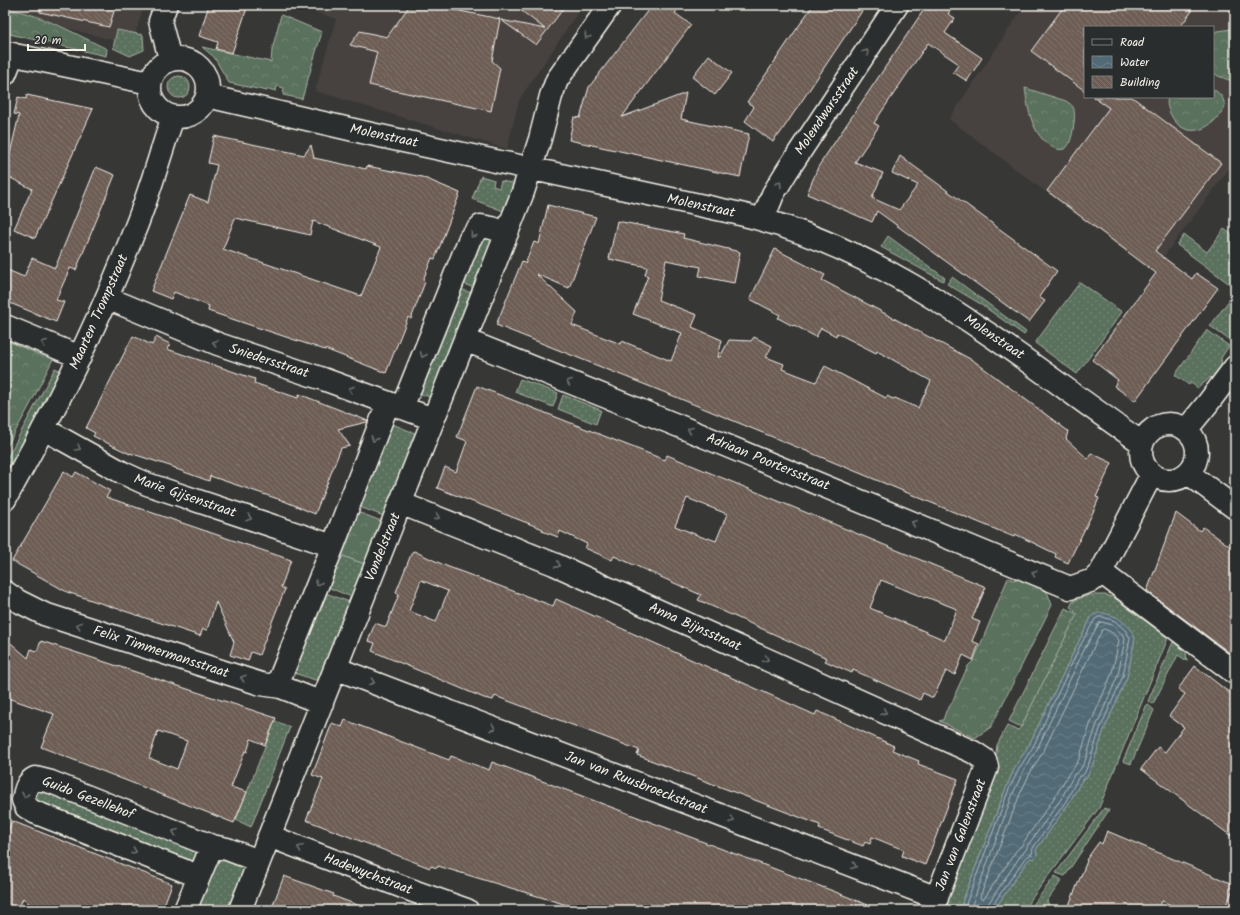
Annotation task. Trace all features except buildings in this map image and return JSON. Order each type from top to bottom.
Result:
[{"type":"street","points":[[166,5],[160,21],[170,59]]},
{"type":"street","name":"Vondelstraat","points":[[240,910],[507,233],[531,168],[551,96],[557,80],[610,5]]},
{"type":"street","name":"Molendwarsstraat","points":[[763,219],[773,194],[787,171],[897,5]]},
{"type":"street","points":[[183,58],[192,62],[200,68],[206,76],[208,85],[207,96],[199,110],[192,115],[173,117],[165,114],[155,104],[149,91],[153,73],[158,66],[170,59],[183,58]]},
{"type":"street","points":[[8,60],[150,83]]},
{"type":"street","name":"Molenstraat","points":[[207,96],[371,134],[763,219],[790,228],[844,250],[927,293],[1013,350],[1142,443]]},
{"type":"street","name":"Maarten Trompstraat","points":[[5,499],[44,428],[80,357],[107,298],[148,195],[173,117]]},
{"type":"street","points":[[281,687],[280,678],[333,546],[470,238],[481,226],[507,233]]},
{"type":"street","name":"Sniedersstraat","points":[[107,298],[218,344],[323,378],[433,420]]},
{"type":"street","points":[[5,326],[80,357]]},
{"type":"street","name":"Adriaan Poortersstraat","points":[[464,340],[679,426],[1070,588],[1093,580],[1101,572]]},
{"type":"street","points":[[1186,430],[1235,367]]},
{"type":"street","points":[[1166,424],[1175,424],[1186,430],[1195,441],[1197,450],[1195,462],[1188,473],[1180,478],[1172,480],[1163,480],[1152,475],[1143,465],[1141,457],[1142,443],[1148,432],[1156,427],[1166,424]]},
{"type":"street","name":"Marie Gijsenstraat","points":[[44,428],[118,471],[141,481],[333,546]]},
{"type":"street","points":[[1188,473],[1235,508]]},
{"type":"street","points":[[1152,475],[1101,572],[1235,673]]},
{"type":"street","name":"Anna Bijnsstraat","points":[[400,503],[554,564],[973,752],[985,760]]},
{"type":"street","name":"Felix Timmermansstraat","points":[[5,592],[18,601],[44,614],[260,684],[281,687],[322,703]]},
{"type":"street","name":"Jan van Ruusbroeckstraat","points":[[336,668],[934,904]]},
{"type":"street","name":"Jan van Galenstraat","points":[[934,904],[987,768],[985,760]]},
{"type":"street","name":"Guido Gezellehof","points":[[198,876],[34,812],[26,807],[23,800],[27,786],[31,780],[35,778],[51,782],[212,846]]},
{"type":"street","name":"Hadewychstraat","points":[[269,836],[416,892],[468,910]]},
{"type":"street","points":[[185,910],[198,876],[212,846],[227,849],[259,861]]},
{"type":"shaded area","points":[[5,5],[144,5],[132,45],[5,12]]},
{"type":"shaded area","points":[[296,5],[583,5],[519,100],[507,149],[315,91],[336,19]]},
{"type":"shaded area","points":[[1025,5],[1235,5],[1235,161],[1152,272],[949,119]]},
{"type":"green space","points":[[5,9],[30,14],[71,31],[107,49],[106,56],[5,33]]},
{"type":"green space","points":[[281,15],[322,32],[302,99],[283,95],[284,88],[277,86],[276,91],[268,89],[267,91],[229,83],[214,57],[202,47],[271,62],[272,50]]},
{"type":"green space","points":[[117,30],[143,35],[144,50],[130,56],[113,48]]},
{"type":"green space","points":[[1235,30],[1235,82],[1218,76],[1214,73],[1214,33]]},
{"type":"green space","points":[[179,76],[187,79],[190,87],[187,95],[179,98],[171,95],[168,87],[171,79]]},
{"type":"green space","points":[[1025,88],[1066,101],[1073,107],[1073,130],[1066,148],[1061,150],[1054,148],[1045,142],[1035,129]]},
{"type":"green space","points":[[1214,90],[1221,96],[1225,107],[1218,117],[1207,126],[1201,129],[1190,130],[1179,126],[1168,109],[1168,98],[1214,98]]},
{"type":"green space","points":[[481,176],[494,180],[493,186],[499,188],[501,181],[517,184],[506,212],[472,199]]},
{"type":"green space","points":[[1224,229],[1235,237],[1235,288],[1177,245],[1184,235],[1207,252]]},
{"type":"green space","points":[[480,236],[492,239],[493,241],[476,289],[460,282]]},
{"type":"green space","points":[[888,236],[945,278],[943,281],[881,247]]},
{"type":"green space","points":[[952,277],[1026,332],[1024,335],[979,303],[947,284]]},
{"type":"green space","points":[[1080,282],[1122,312],[1077,374],[1035,343]]},
{"type":"green space","points":[[458,288],[474,294],[433,398],[417,393]]},
{"type":"green space","points":[[1233,295],[1235,297],[1235,338],[1232,342],[1210,326]]},
{"type":"green space","points":[[1207,330],[1229,346],[1221,358],[1222,369],[1214,380],[1211,377],[1198,388],[1191,383],[1189,385],[1175,375]]},
{"type":"green space","points":[[5,340],[43,356],[56,353],[5,450],[5,403],[11,393],[5,389]]},
{"type":"green space","points":[[55,368],[63,372],[13,464],[5,462]]},
{"type":"green space","points":[[520,379],[558,393],[553,407],[515,392]]},
{"type":"green space","points":[[563,395],[601,410],[596,424],[558,409]]},
{"type":"green space","points":[[390,423],[417,434],[386,517],[357,506]]},
{"type":"green space","points":[[355,511],[384,522],[367,565],[338,554]]},
{"type":"green space","points":[[338,554],[367,565],[354,598],[325,586]]},
{"type":"green space","points":[[1008,578],[1013,580],[1019,578],[1046,589],[1052,605],[991,727],[975,738],[939,721],[943,720],[968,666],[974,660]]},
{"type":"green space","points":[[323,592],[352,603],[321,682],[291,672]]},
{"type":"green space","points":[[1089,595],[1105,595],[1113,597],[1168,638],[1099,808],[1023,910],[994,910],[1028,860],[1031,858],[1034,859],[1037,856],[1036,850],[1069,803],[1093,764],[1104,730],[1127,677],[1135,638],[1092,616],[1029,745],[1016,765],[960,910],[938,910],[995,760],[997,745],[1007,726],[1018,730],[1021,727],[1076,614],[1070,607],[1073,601]]},
{"type":"green space","points":[[1065,608],[1077,614],[1021,727],[1009,721]]},
{"type":"green space","points":[[1173,642],[1186,652],[1187,661],[1178,655],[1153,704],[1148,701]]},
{"type":"green space","points":[[1147,704],[1154,710],[1131,764],[1123,761]]},
{"type":"green space","points":[[275,721],[290,727],[251,827],[236,820]]},
{"type":"green space","points":[[49,789],[198,847],[196,864],[37,801],[35,798],[38,792]]},
{"type":"green space","points":[[1104,808],[1109,810],[1065,876],[1056,873]]},
{"type":"green space","points":[[219,857],[238,861],[243,867],[244,875],[231,910],[193,910],[211,866]]},
{"type":"green space","points":[[1055,876],[1062,880],[1047,901],[1051,909],[1029,910]]},
{"type":"water","points":[[1098,613],[1104,613],[1117,617],[1130,628],[1135,638],[1127,677],[1104,730],[1093,764],[1087,777],[1082,780],[1069,803],[1036,850],[1037,856],[1034,859],[1031,858],[1028,860],[994,910],[960,910],[1016,765],[1029,745],[1092,616]]}]
